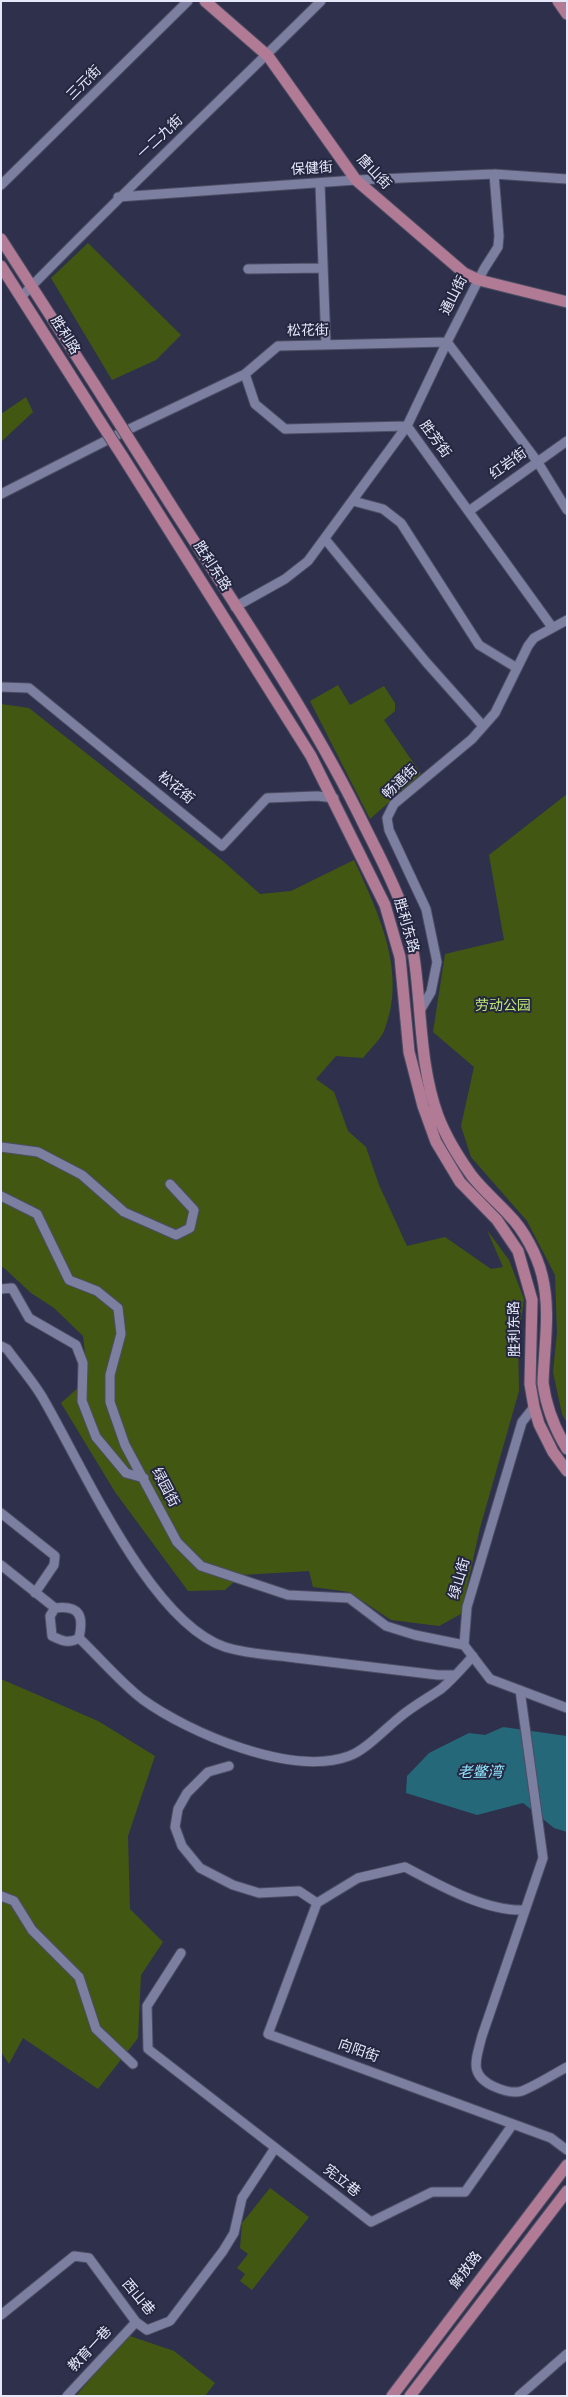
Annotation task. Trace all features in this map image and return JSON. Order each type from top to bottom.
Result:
[{"type":"main road","name":"唐山街","points":[[205,1],[268,56],[356,180],[464,273],[479,280],[567,302]]},
{"type":"main road","points":[[558,1],[567,14]]},
{"type":"main road","name":"胜利路","points":[[1,239],[322,744],[387,873],[403,911],[411,938],[421,1009],[423,1045],[439,1117],[453,1146],[473,1177],[511,1216],[521,1231],[541,1272],[547,1297],[545,1396],[560,1438],[567,1449]]},
{"type":"main road","name":"胜利路","points":[[1,266],[101,423]]},
{"type":"main road","name":"胜利东路","points":[[101,423],[238,636],[311,756],[334,798],[386,905],[400,957],[409,1052],[422,1106],[436,1142],[460,1182],[498,1220],[518,1251],[532,1300],[530,1384],[534,1407],[539,1424],[553,1452],[567,1471]]},
{"type":"main road","name":"解放路","points":[[392,2396],[567,2165]]},
{"type":"main road","points":[[410,2396],[566,2194]]},
{"type":"street","name":"三元街","points":[[1,186],[188,1]]},
{"type":"street","name":"一二九街","points":[[22,297],[118,197],[268,56],[321,1]]},
{"type":"street","name":"保健街","points":[[118,197],[356,180],[494,174],[567,179]]},
{"type":"street","name":"通山街","points":[[235,607],[296,571],[308,561],[407,426],[446,342],[498,247],[499,236],[494,174]]},
{"type":"street","points":[[320,184],[326,345]]},
{"type":"street","points":[[248,269],[323,268]]},
{"type":"street","points":[[446,342],[537,461],[567,510]]},
{"type":"street","name":"松花街","points":[[1,494],[121,433],[245,374],[278,346],[446,342]]},
{"type":"street","name":"胜芳街","points":[[245,374],[255,404],[286,429],[407,426],[552,627]]},
{"type":"street","name":"红岩街","points":[[469,511],[537,461],[567,442]]},
{"type":"street","points":[[353,501],[383,509],[401,523],[479,645],[517,668]]},
{"type":"street","points":[[325,539],[426,662],[483,726]]},
{"type":"street","name":"畅通街","points":[[421,1009],[431,992],[437,962],[426,909],[389,830],[387,818],[394,804],[472,739],[495,712],[534,638],[567,620]]},
{"type":"street","name":"松花街","points":[[1,687],[29,688],[222,846],[267,798],[317,796],[334,798]]},
{"type":"street","points":[[1,1147],[38,1152],[74,1170],[124,1212],[176,1236],[190,1228],[194,1210],[170,1184]]},
{"type":"street","name":"绿园街","points":[[1,1196],[37,1214],[69,1280],[97,1291],[118,1308],[121,1334],[110,1375],[110,1402],[125,1445],[177,1542],[201,1566],[288,1594],[349,1598],[386,1626],[415,1635],[464,1645]]},
{"type":"street","points":[[1,1289],[12,1288],[29,1318],[76,1345],[83,1363],[82,1401],[96,1438],[126,1473],[144,1478]]},
{"type":"street","points":[[1,1346],[7,1350],[40,1394],[111,1522],[151,1583],[182,1621],[202,1636],[226,1647],[270,1654],[438,1675],[455,1675]]},
{"type":"street","name":"绿山街","points":[[464,1645],[466,1607],[522,1422],[534,1407]]},
{"type":"street","points":[[1,1513],[55,1556],[54,1565],[35,1593]]},
{"type":"street","points":[[1,1565],[55,1608],[68,1606],[77,1611],[82,1622],[79,1638],[73,1642],[63,1641],[52,1636],[50,1616],[55,1608]]},
{"type":"street","points":[[79,1638],[141,1698],[186,1726],[240,1749],[291,1759],[325,1761],[350,1756],[424,1698],[440,1689],[473,1656]]},
{"type":"street","points":[[464,1645],[490,1680],[567,1708]]},
{"type":"street","points":[[520,1690],[543,1858],[482,2036],[476,2064],[478,2077],[483,2082],[506,2092],[520,2091],[567,2067]]},
{"type":"street","points":[[229,1766],[208,1772],[187,1793],[178,1809],[175,1827],[182,1846],[200,1868],[233,1885],[259,1893],[298,1891],[318,1902],[358,1878],[405,1867],[452,1891],[509,1911],[525,1910]]},
{"type":"street","points":[[1,1896],[14,1901],[32,1930],[79,1977],[96,2029],[133,2064]]},
{"type":"street","name":"向阳街","points":[[318,1902],[268,2034],[551,2138],[567,2150]]},
{"type":"street","name":"宪立巷","points":[[181,1953],[147,2006],[148,2048],[371,2222],[432,2192],[466,2192],[513,2124]]},
{"type":"street","name":"西山巷","points":[[1,2315],[74,2256],[88,2258],[136,2322],[147,2330],[170,2321],[227,2245],[234,2233],[242,2198],[275,2148]]},
{"type":"street","points":[[552,2184],[566,2194]]},
{"type":"street","name":"教育一巷","points":[[67,2396],[136,2322]]},
{"type":"street","points":[[520,2396],[567,2354]]},
{"type":"green space","points":[[88,243],[181,335],[156,360],[112,380],[51,278]]},
{"type":"green space","points":[[26,397],[33,412],[1,442],[1,414]]},
{"type":"green space","points":[[338,685],[350,705],[384,686],[395,703],[395,711],[384,720],[421,774],[370,819],[310,701]]},
{"type":"green space","points":[[1,704],[29,708],[223,861],[260,894],[291,891],[354,860],[372,900],[387,943],[393,987],[391,1009],[384,1031],[363,1058],[336,1056],[316,1079],[334,1092],[348,1131],[366,1147],[379,1185],[407,1246],[445,1237],[491,1269],[503,1267],[487,1230],[509,1260],[524,1299],[518,1341],[519,1391],[480,1528],[461,1614],[439,1626],[391,1620],[349,1592],[313,1587],[309,1571],[242,1575],[225,1590],[188,1591],[115,1492],[61,1403],[88,1379],[83,1336],[54,1308],[31,1293],[3,1267],[1,1268]]},
{"type":"green space","name":"劳动公园","points":[[567,794],[567,1423],[562,1414],[553,1372],[557,1333],[555,1275],[527,1221],[471,1157],[461,1126],[474,1067],[433,1032],[445,954],[504,940],[489,855]]},
{"type":"green space","points":[[1,1679],[98,1721],[155,1756],[128,1836],[130,1909],[163,1942],[141,1975],[138,2038],[98,2089],[23,2038],[9,2064],[1,2052]]},
{"type":"green space","points":[[270,2188],[309,2217],[252,2290],[240,2281],[245,2274],[237,2268],[248,2254],[240,2248],[242,2223]]},
{"type":"green space","points":[[127,2335],[174,2351],[215,2383],[205,2396],[76,2396]]},
{"type":"water","name":"老鳖湾","points":[[503,1727],[567,1736],[567,1832],[554,1828],[523,1803],[477,1815],[406,1793],[407,1776],[429,1753],[469,1733],[485,1735]]}]
